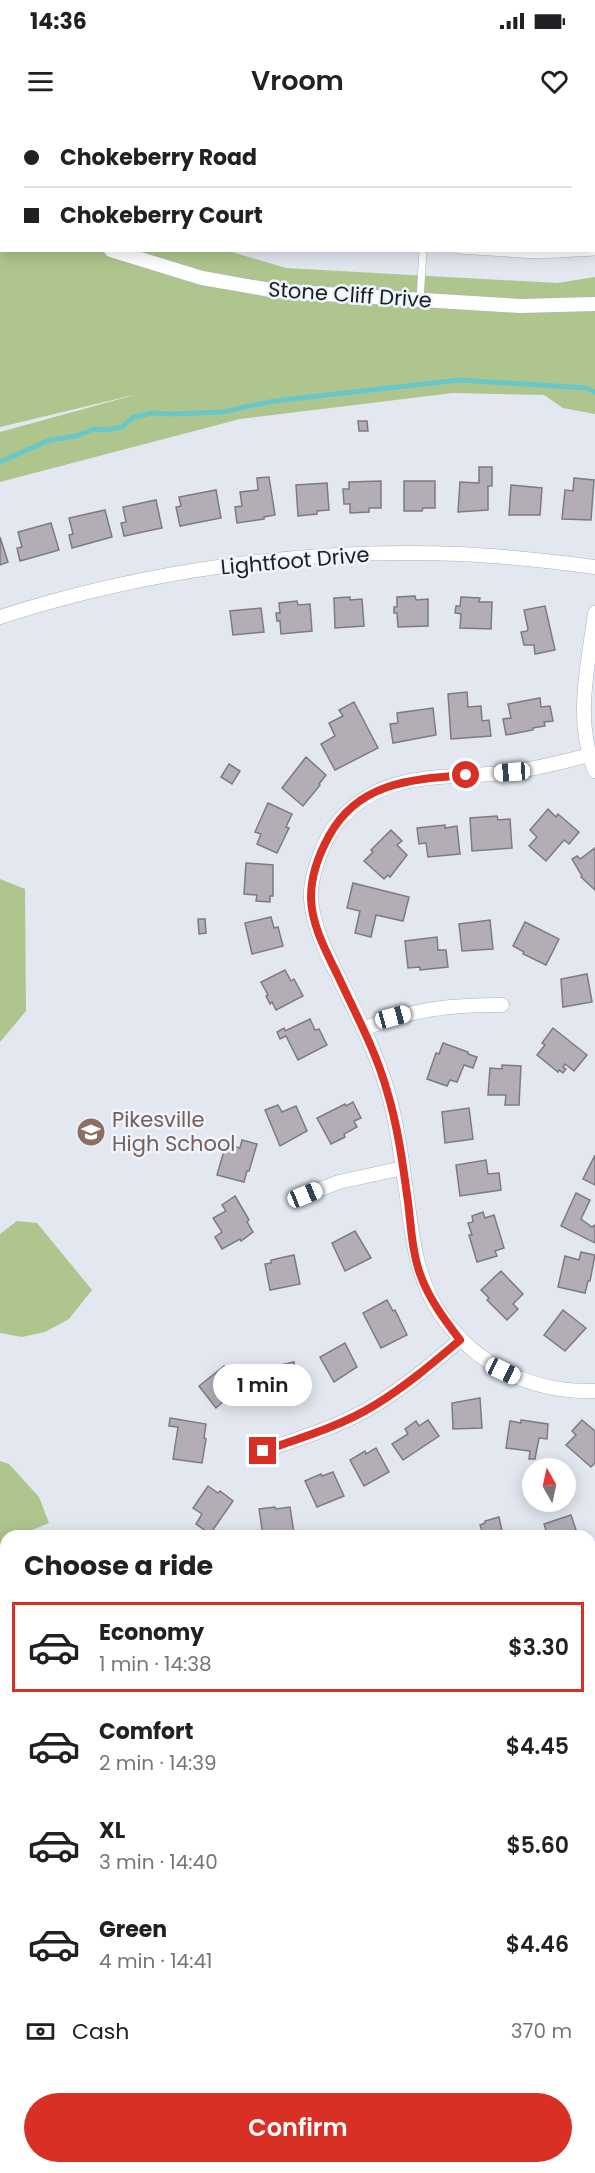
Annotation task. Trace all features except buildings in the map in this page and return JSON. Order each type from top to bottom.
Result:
[{"type":"street","name":"Stone Cliff Drive","points":[[115,252],[202,278],[276,291],[520,306],[595,304]]},
{"type":"street","name":"Lightfoot Drive","points":[[0,618],[31,607],[114,587],[184,573],[284,560],[343,555],[448,554],[508,556],[595,567]]},
{"type":"street","points":[[595,614],[583,697],[584,727],[589,755],[595,771]]},
{"type":"street","points":[[589,755],[512,772],[421,778],[395,783],[371,793],[352,807],[335,825],[323,847],[314,874],[311,898],[316,925],[325,950],[377,1059],[387,1090],[403,1168],[413,1241],[420,1272],[440,1314],[460,1340],[495,1366],[525,1382],[559,1389],[595,1391]]},
{"type":"street","points":[[363,1029],[393,1017],[424,1009],[460,1005],[502,1005]]},
{"type":"street","points":[[305,1195],[339,1182],[403,1168]]},
{"type":"street","points":[[263,1451],[308,1436],[373,1406],[423,1371],[460,1340]]},
{"type":"lane","points":[[420,300],[423,252]]},
{"type":"lane","points":[[527,252],[595,252]]},
{"type":"green space","points":[[0,252],[232,252],[286,268],[557,283],[595,277],[595,414],[563,408],[544,395],[453,393],[240,419],[0,482],[0,432],[138,394],[0,427]]},
{"type":"green space","points":[[0,879],[25,889],[26,1011],[0,1042]]},
{"type":"green space","points":[[17,1221],[37,1223],[92,1290],[69,1319],[45,1332],[22,1337],[0,1333],[0,1234]]},
{"type":"green space","points":[[0,1461],[9,1464],[39,1497],[49,1523],[32,1530],[0,1530]]},
{"type":"waterway","points":[[0,462],[50,440],[76,436],[94,429],[106,430],[122,427],[134,417],[152,413],[222,412],[274,401],[459,380],[586,388],[595,392]]},
{"type":"place","name":"Pikesville High School","points":[[91,1132]]},
{"type":"route","points":[[263,1451],[308,1436],[373,1406],[397,1391],[460,1340],[440,1314],[420,1272],[413,1241],[403,1168],[387,1090],[377,1059],[325,950],[316,925],[311,898],[314,874],[323,847],[335,825],[352,807],[371,793],[395,783],[421,778],[466,775]]}]
